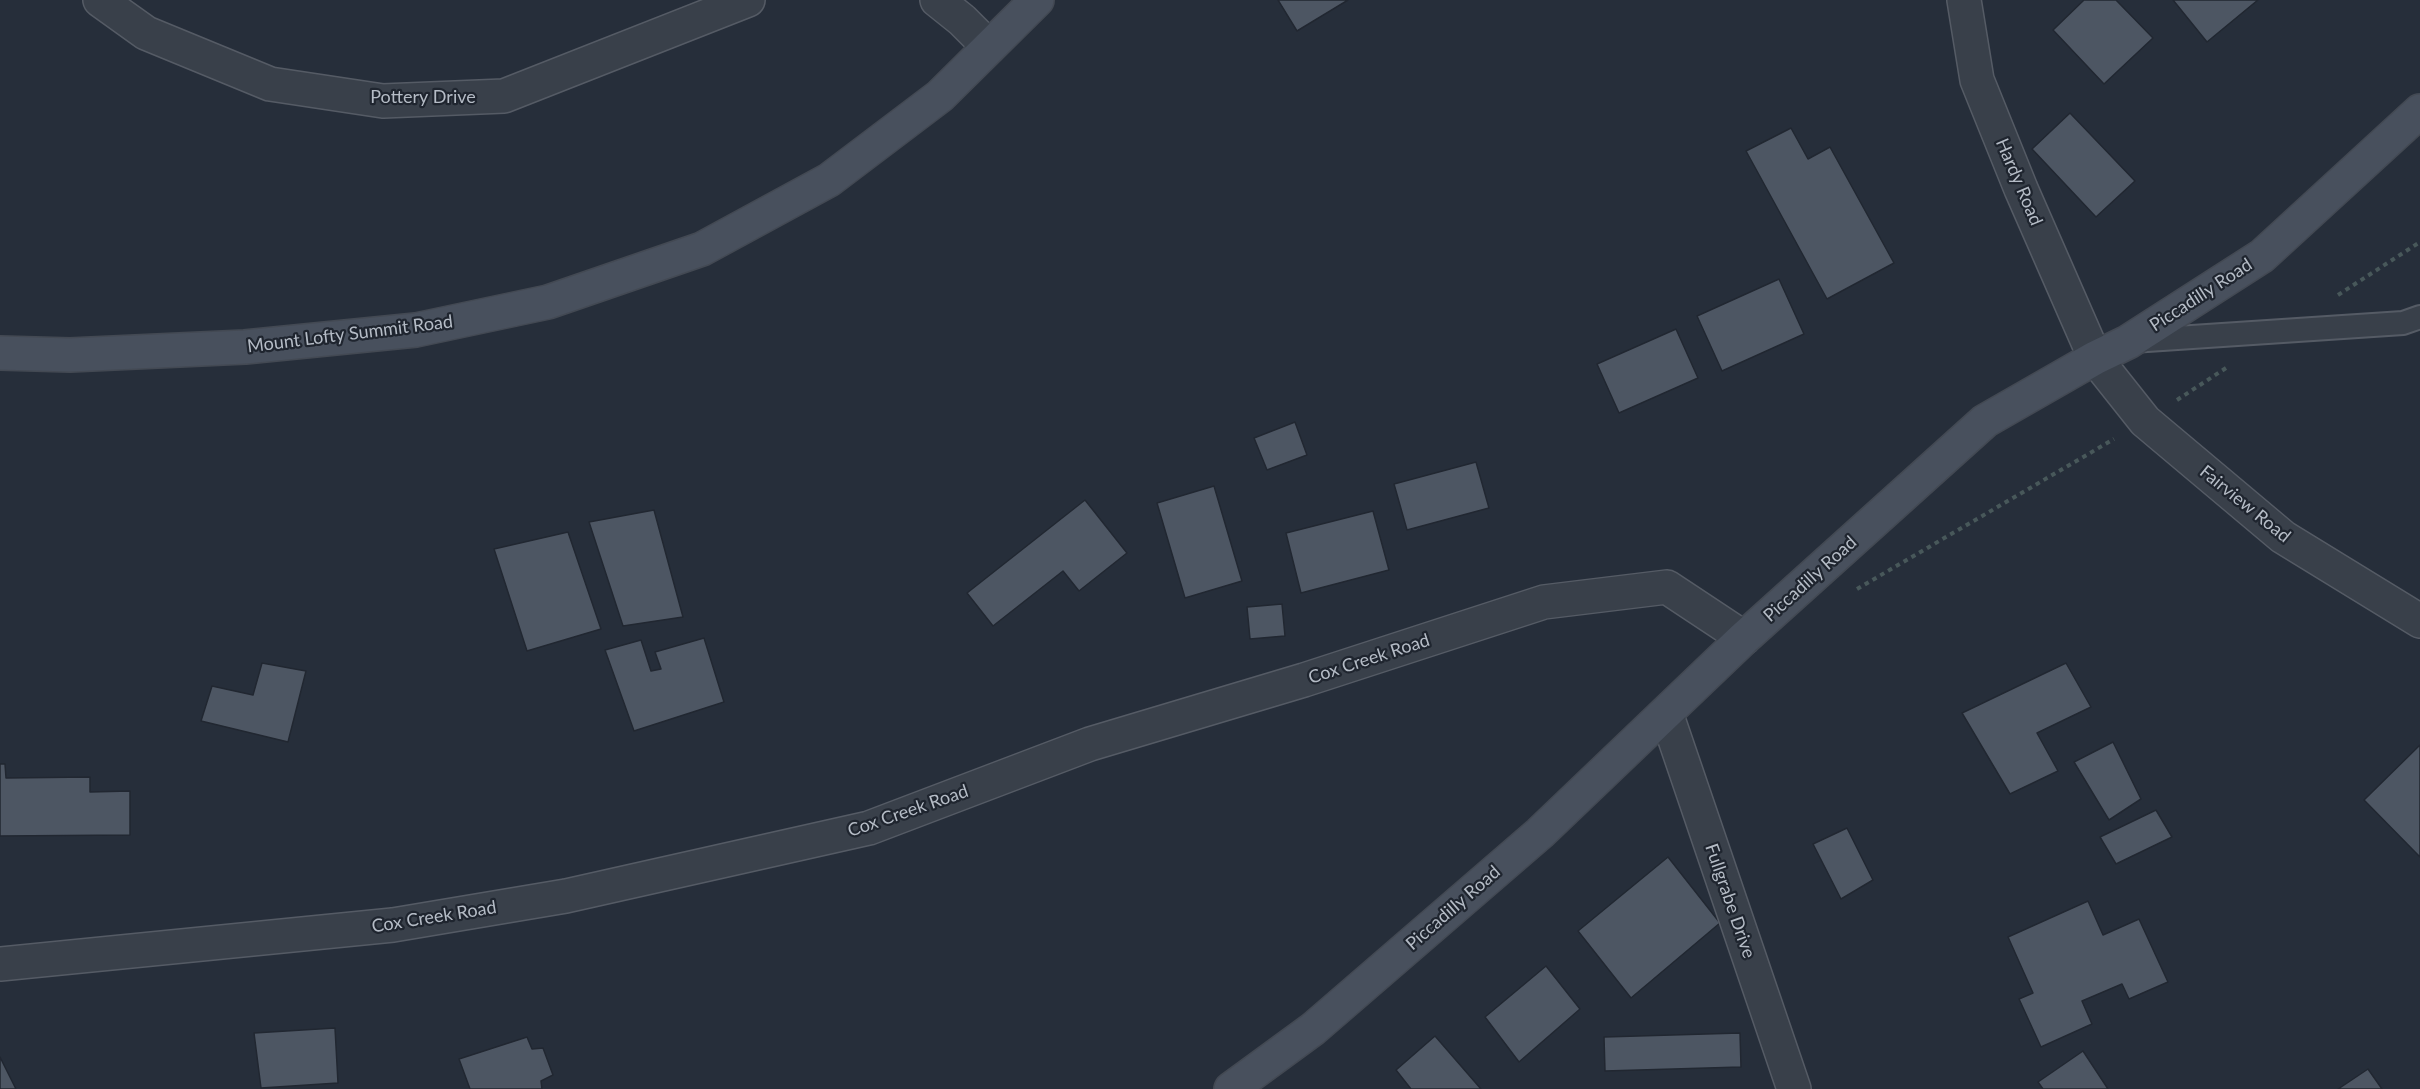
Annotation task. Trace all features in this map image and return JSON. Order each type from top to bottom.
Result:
[{"type":"main road","name":"Mount Lofty Summit Road","points":[[0,362],[70,355],[245,347],[416,330],[548,302],[702,249],[830,180],[940,96],[1037,0]]},
{"type":"main road","name":"Piccadilly Road","points":[[1231,1089],[1313,1029],[1540,833],[1744,638],[1985,421],[2095,358],[2128,342],[2262,256],[2420,111]]},
{"type":"main road","name":"Mount Lofty Summit Road","points":[[0,353],[70,355]]},
{"type":"street","name":"Pottery Drive","points":[[100,0],[146,33],[270,84],[383,101],[504,96],[748,0]]},
{"type":"street","points":[[937,0],[962,20],[989,47]]},
{"type":"street","name":"Hardy Road","points":[[1964,0],[1977,80],[2021,189],[2095,358]]},
{"type":"street","name":"Fairview Road","points":[[2095,358],[2145,421],[2283,537],[2420,621]]},
{"type":"street","name":"Cox Creek Road","points":[[0,964],[393,925],[566,896],[869,828],[1090,744],[1304,680],[1544,602],[1667,587],[1744,638]]},
{"type":"street","name":"Fullgrabe Drive","points":[[1666,713],[1794,1089]]},
{"type":"lane","points":[[2128,342],[2403,323],[2420,317]]},
{"type":"path","points":[[2332,299],[2420,242]]},
{"type":"path","points":[[1853,591],[2145,421],[2229,366]]},
{"type":"building","points":[[1278,0],[1348,0],[1297,31]]},
{"type":"building","points":[[2084,0],[2116,0],[2153,38],[2104,84],[2053,30]]},
{"type":"building","points":[[2173,0],[2258,0],[2207,42]]},
{"type":"building","points":[[2070,113],[2135,181],[2096,217],[2032,149]]},
{"type":"building","points":[[1791,128],[1808,159],[1830,147],[1894,263],[1827,299],[1746,151]]},
{"type":"building","points":[[1779,279],[1804,334],[1722,371],[1697,316]]},
{"type":"building","points":[[1676,329],[1698,378],[1619,413],[1597,364]]},
{"type":"building","points":[[1295,422],[1307,455],[1267,470],[1254,438]]},
{"type":"building","points":[[1476,462],[1489,508],[1407,530],[1394,484]]},
{"type":"building","points":[[1214,486],[1242,581],[1185,598],[1157,503]]},
{"type":"building","points":[[1085,500],[1127,553],[1079,591],[1063,571],[993,626],[967,593]]},
{"type":"building","points":[[654,510],[683,617],[623,626],[589,522]]},
{"type":"building","points":[[1373,511],[1389,570],[1301,593],[1286,533]]},
{"type":"building","points":[[568,532],[601,629],[527,651],[494,549]]},
{"type":"building","points":[[1282,604],[1285,636],[1250,639],[1247,607]]},
{"type":"building","points":[[704,638],[724,702],[634,731],[605,650],[641,640],[651,671],[661,669],[655,652]]},
{"type":"building","points":[[262,663],[306,671],[288,742],[201,721],[212,686],[253,695]]},
{"type":"building","points":[[2066,663],[2091,707],[2037,733],[2058,771],[2010,794],[1962,713]]},
{"type":"building","points":[[2113,742],[2141,799],[2109,820],[2074,762]]},
{"type":"building","points":[[2420,745],[2420,857],[2364,800]]},
{"type":"building","points":[[0,764],[5,764],[6,778],[90,777],[90,792],[130,791],[130,835],[0,836]]},
{"type":"building","points":[[2156,810],[2172,837],[2116,864],[2100,837]]},
{"type":"building","points":[[1847,828],[1873,880],[1841,899],[1813,844]]},
{"type":"building","points":[[1668,857],[1720,923],[1631,998],[1578,931]]},
{"type":"building","points":[[2088,901],[2103,935],[2139,919],[2168,982],[2129,999],[2122,984],[2082,1001],[2092,1024],[2041,1047],[2019,999],[2033,993],[2008,937]]},
{"type":"building","points":[[1546,966],[1580,1009],[1519,1062],[1485,1017]]},
{"type":"building","points":[[335,1028],[338,1083],[261,1088],[254,1033]]},
{"type":"building","points":[[1740,1033],[1741,1067],[1605,1071],[1604,1037]]},
{"type":"building","points":[[1435,1036],[1481,1089],[1411,1089],[1396,1070]]},
{"type":"building","points":[[527,1037],[532,1049],[543,1048],[553,1075],[541,1081],[542,1089],[470,1089],[459,1059]]},
{"type":"building","points":[[2083,1051],[2108,1089],[2043,1089],[2038,1082]]},
{"type":"building","points":[[0,1057],[16,1089],[0,1089]]},
{"type":"building","points":[[2368,1069],[2382,1089],[2338,1089]]}]
